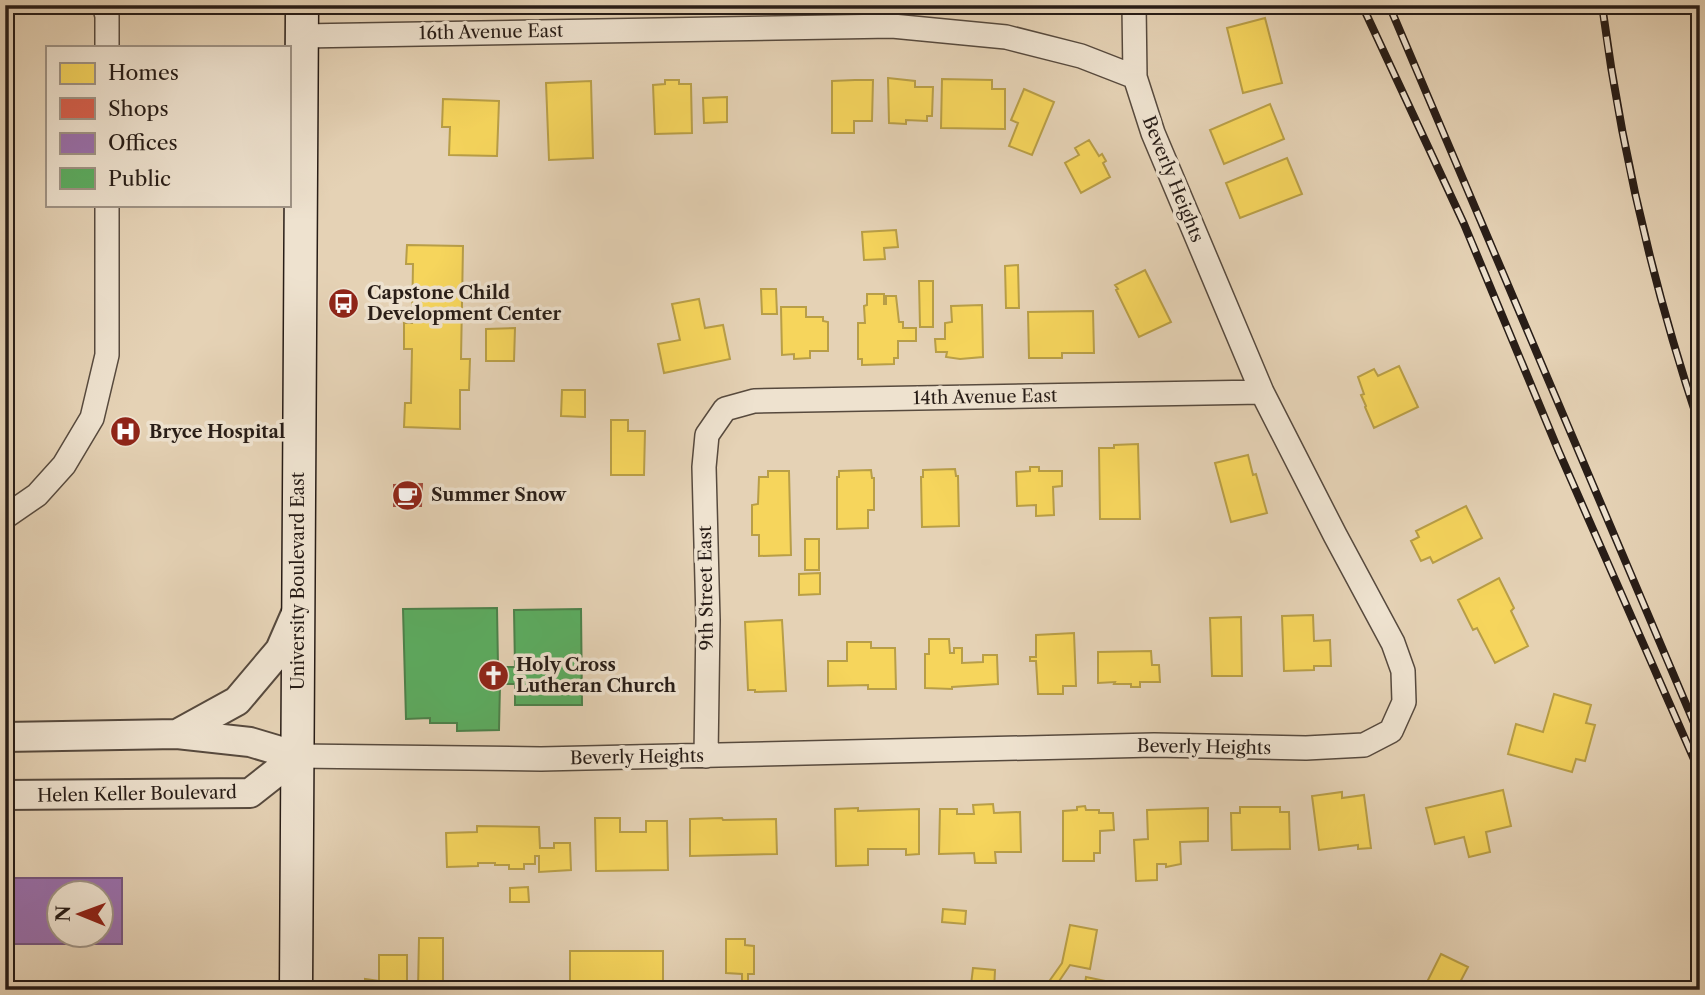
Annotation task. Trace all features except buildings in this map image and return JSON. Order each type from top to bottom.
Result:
[{"type":"main road","name":"University Boulevard East","points":[[296,990],[302,21]]},
{"type":"street","points":[[104,5],[107,16],[107,46]]},
{"type":"street","name":"Beverly Heights","points":[[298,757],[541,759],[1154,746],[1306,748],[1364,745],[1391,731],[1405,702],[1403,671],[1393,642],[1335,536],[1262,392],[1168,170],[1135,77],[1135,5]]},
{"type":"street","name":"16th Avenue East","points":[[302,21],[892,26],[1006,37],[1081,56],[1135,77]]},
{"type":"street","points":[[5,517],[37,495],[64,465],[92,418],[107,355],[107,206]]},
{"type":"street","name":"14th Avenue East","points":[[716,422],[725,409],[754,401],[1262,392]]},
{"type":"street","name":"9th Street East","points":[[706,756],[708,620],[704,467],[707,435],[716,422]]},
{"type":"street","points":[[177,734],[237,701],[280,650],[298,608]]},
{"type":"street","points":[[5,737],[177,734],[250,742],[298,757]]},
{"type":"street","name":"Helen Keller Boulevard","points":[[5,795],[250,793],[298,757]]},
{"type":"railway","points":[[1362,5],[1464,224],[1559,452],[1700,773]]},
{"type":"railway","points":[[1389,5],[1700,737]]},
{"type":"railway","points":[[1602,5],[1619,112],[1641,219],[1668,324],[1700,427]]},
{"type":"place","name":"Capstone Child Development Center","points":[[344,303]]},
{"type":"place","name":"Bryce Hospital","points":[[126,432]]},
{"type":"place","name":"Summer Snow","points":[[408,495]]},
{"type":"place","name":"Holy Cross Lutheran Church","points":[[493,675]]}]
